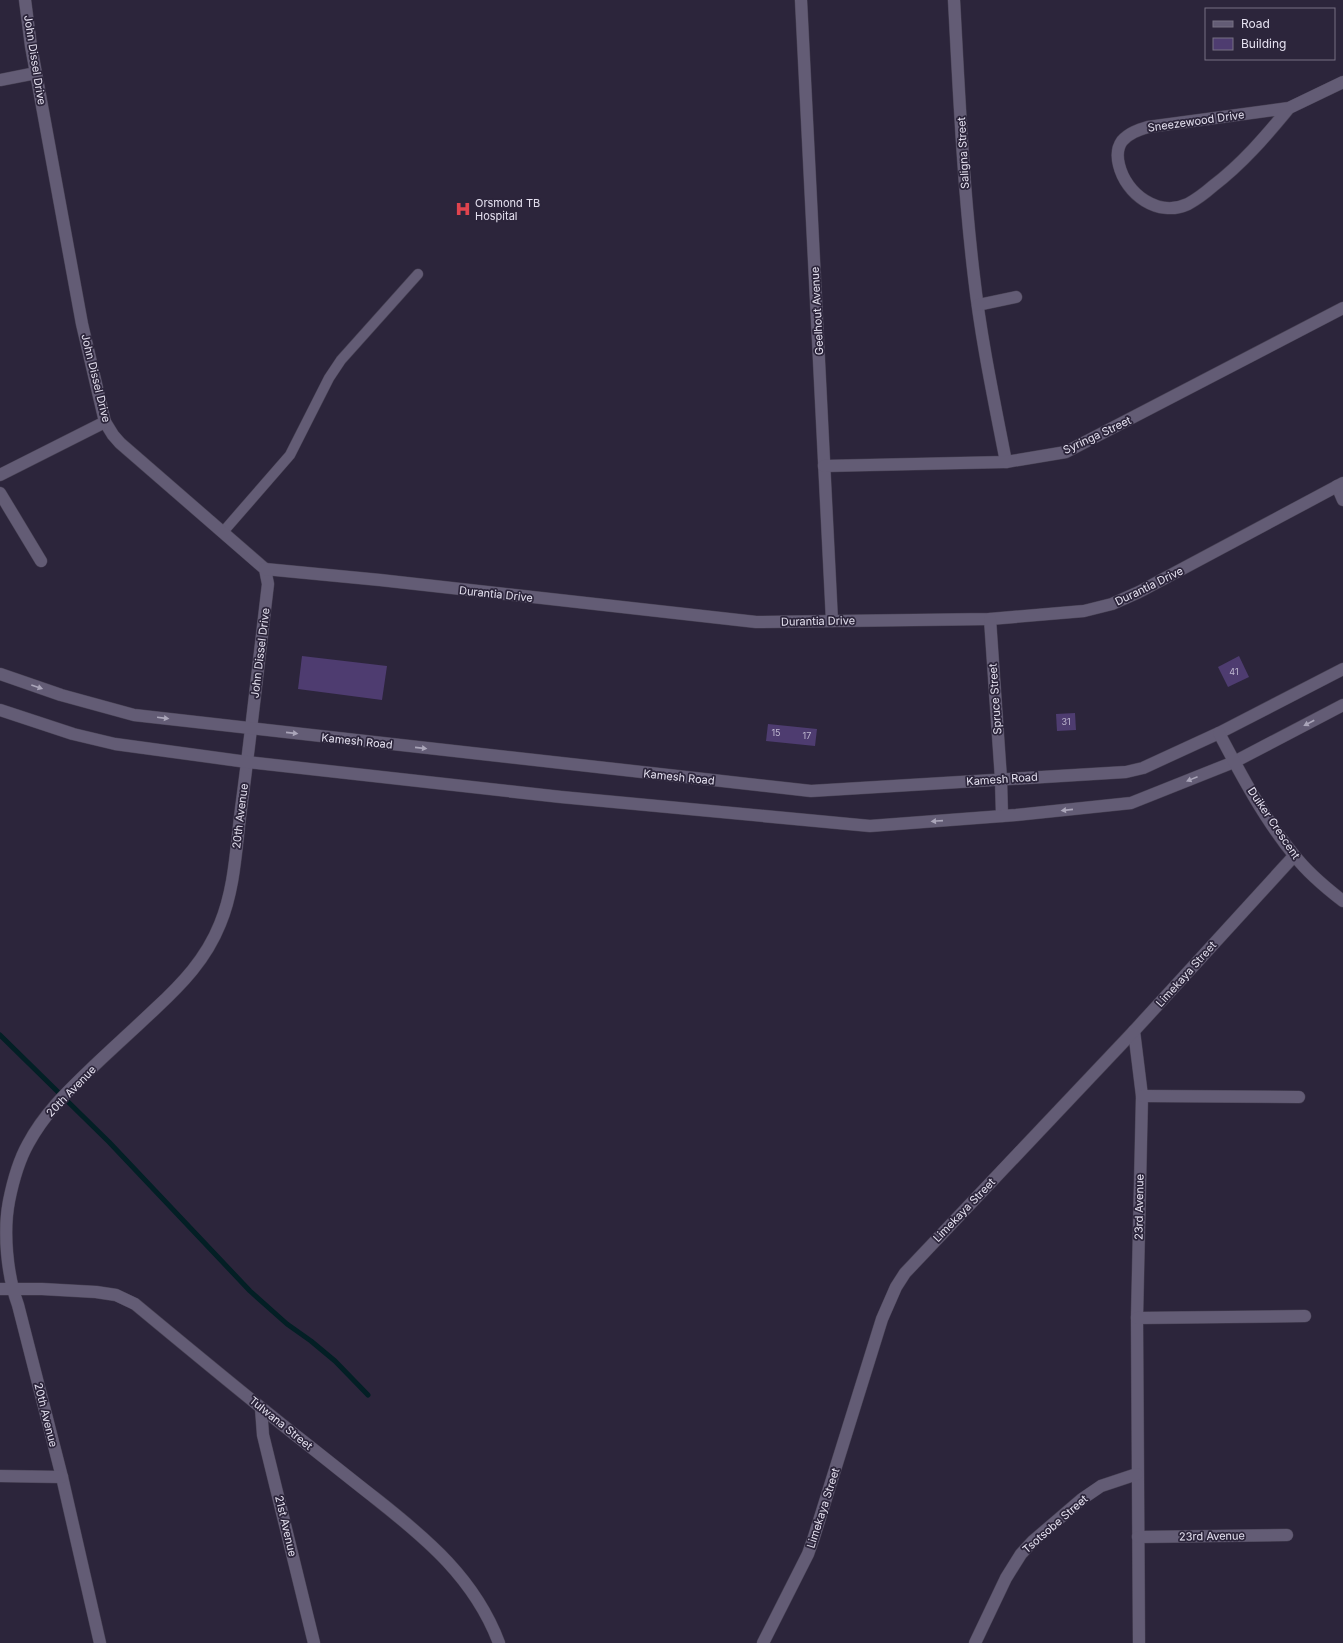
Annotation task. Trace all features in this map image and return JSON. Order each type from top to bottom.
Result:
[{"type":"street","name":"John Dissel Drive","points":[[25,0],[36,73],[82,324],[105,422],[113,436],[120,443],[265,569],[268,584],[247,762]]},
{"type":"street","name":"Geelhout Avenue","points":[[802,0],[832,621]]},
{"type":"street","name":"Saligna Street","points":[[954,0],[966,209],[986,360],[1006,462]]},
{"type":"street","points":[[0,80],[36,73]]},
{"type":"street","name":"Sneezewood Drive","points":[[1289,108],[1257,147],[1220,182],[1187,204],[1169,208],[1156,206],[1144,200],[1128,186],[1121,173],[1117,156],[1121,142],[1133,132],[1156,126],[1289,108],[1343,82]]},
{"type":"street","points":[[978,305],[1016,297]]},
{"type":"street","name":"Syringa Street","points":[[824,466],[1006,462],[1066,452],[1343,308]]},
{"type":"street","points":[[0,475],[105,422]]},
{"type":"street","points":[[1340,484],[1343,500]]},
{"type":"street","name":"Durantia Drive","points":[[265,569],[380,580],[756,622],[990,619],[1084,611],[1112,604],[1140,592],[1340,484]]},
{"type":"street","points":[[0,492],[41,561]]},
{"type":"street","name":"Spruce Street","points":[[990,619],[1001,779],[1002,816]]},
{"type":"street","name":"Kamesh Road","points":[[0,674],[61,695],[134,715],[811,791],[1126,772],[1143,768],[1218,733],[1343,669]]},
{"type":"street","points":[[0,710],[73,734],[115,744],[247,762],[561,797],[870,826],[1002,816],[1131,803],[1234,762],[1343,705]]},
{"type":"street","name":"Duiker Crescent","points":[[1218,733],[1234,762],[1294,856],[1326,888],[1343,901]]},
{"type":"street","name":"20th Avenue","points":[[100,1643],[62,1477],[18,1305],[6,1289],[7,1212],[14,1177],[23,1154],[32,1137],[54,1104],[182,983],[196,967],[214,939],[224,915],[231,891],[247,762]]},
{"type":"street","name":"Limekaya Street","points":[[763,1643],[808,1554],[882,1319],[896,1287],[905,1273],[1134,1031],[1294,856]]},
{"type":"street","name":"23rd Avenue","points":[[1134,1031],[1142,1096],[1137,1318],[1139,1643]]},
{"type":"street","points":[[1142,1096],[1299,1097]]},
{"type":"street","name":"Tulwana Street","points":[[6,1289],[96,1292],[122,1297],[135,1304],[262,1408],[421,1534],[465,1582],[488,1619],[499,1643]]},
{"type":"street","points":[[1137,1318],[1305,1316]]},
{"type":"street","name":"21st Avenue","points":[[262,1408],[263,1434],[314,1643]]},
{"type":"street","name":"Tsotsobe Street","points":[[975,1643],[1006,1578],[1021,1554],[1033,1541],[1082,1499],[1101,1486],[1138,1474]]},
{"type":"street","points":[[0,1476],[62,1477]]},
{"type":"street","name":"23rd Avenue","points":[[1138,1538],[1287,1536]]},
{"type":"lane","points":[[223,532],[290,455],[329,378],[341,360],[418,274]]},
{"type":"building","points":[[302,656],[387,666],[382,700],[298,689]]},
{"type":"building","points":[[1239,656],[1249,677],[1228,687],[1218,667]]},
{"type":"building","points":[[1075,713],[1076,730],[1057,731],[1056,714]]},
{"type":"building","points":[[768,724],[817,729],[815,746],[766,741]]},
{"type":"waterway","points":[[0,1035],[109,1142],[250,1291],[287,1324],[335,1361],[368,1395]]},
{"type":"place","name":"Orsmond TB Hospital","points":[[463,209]]}]
